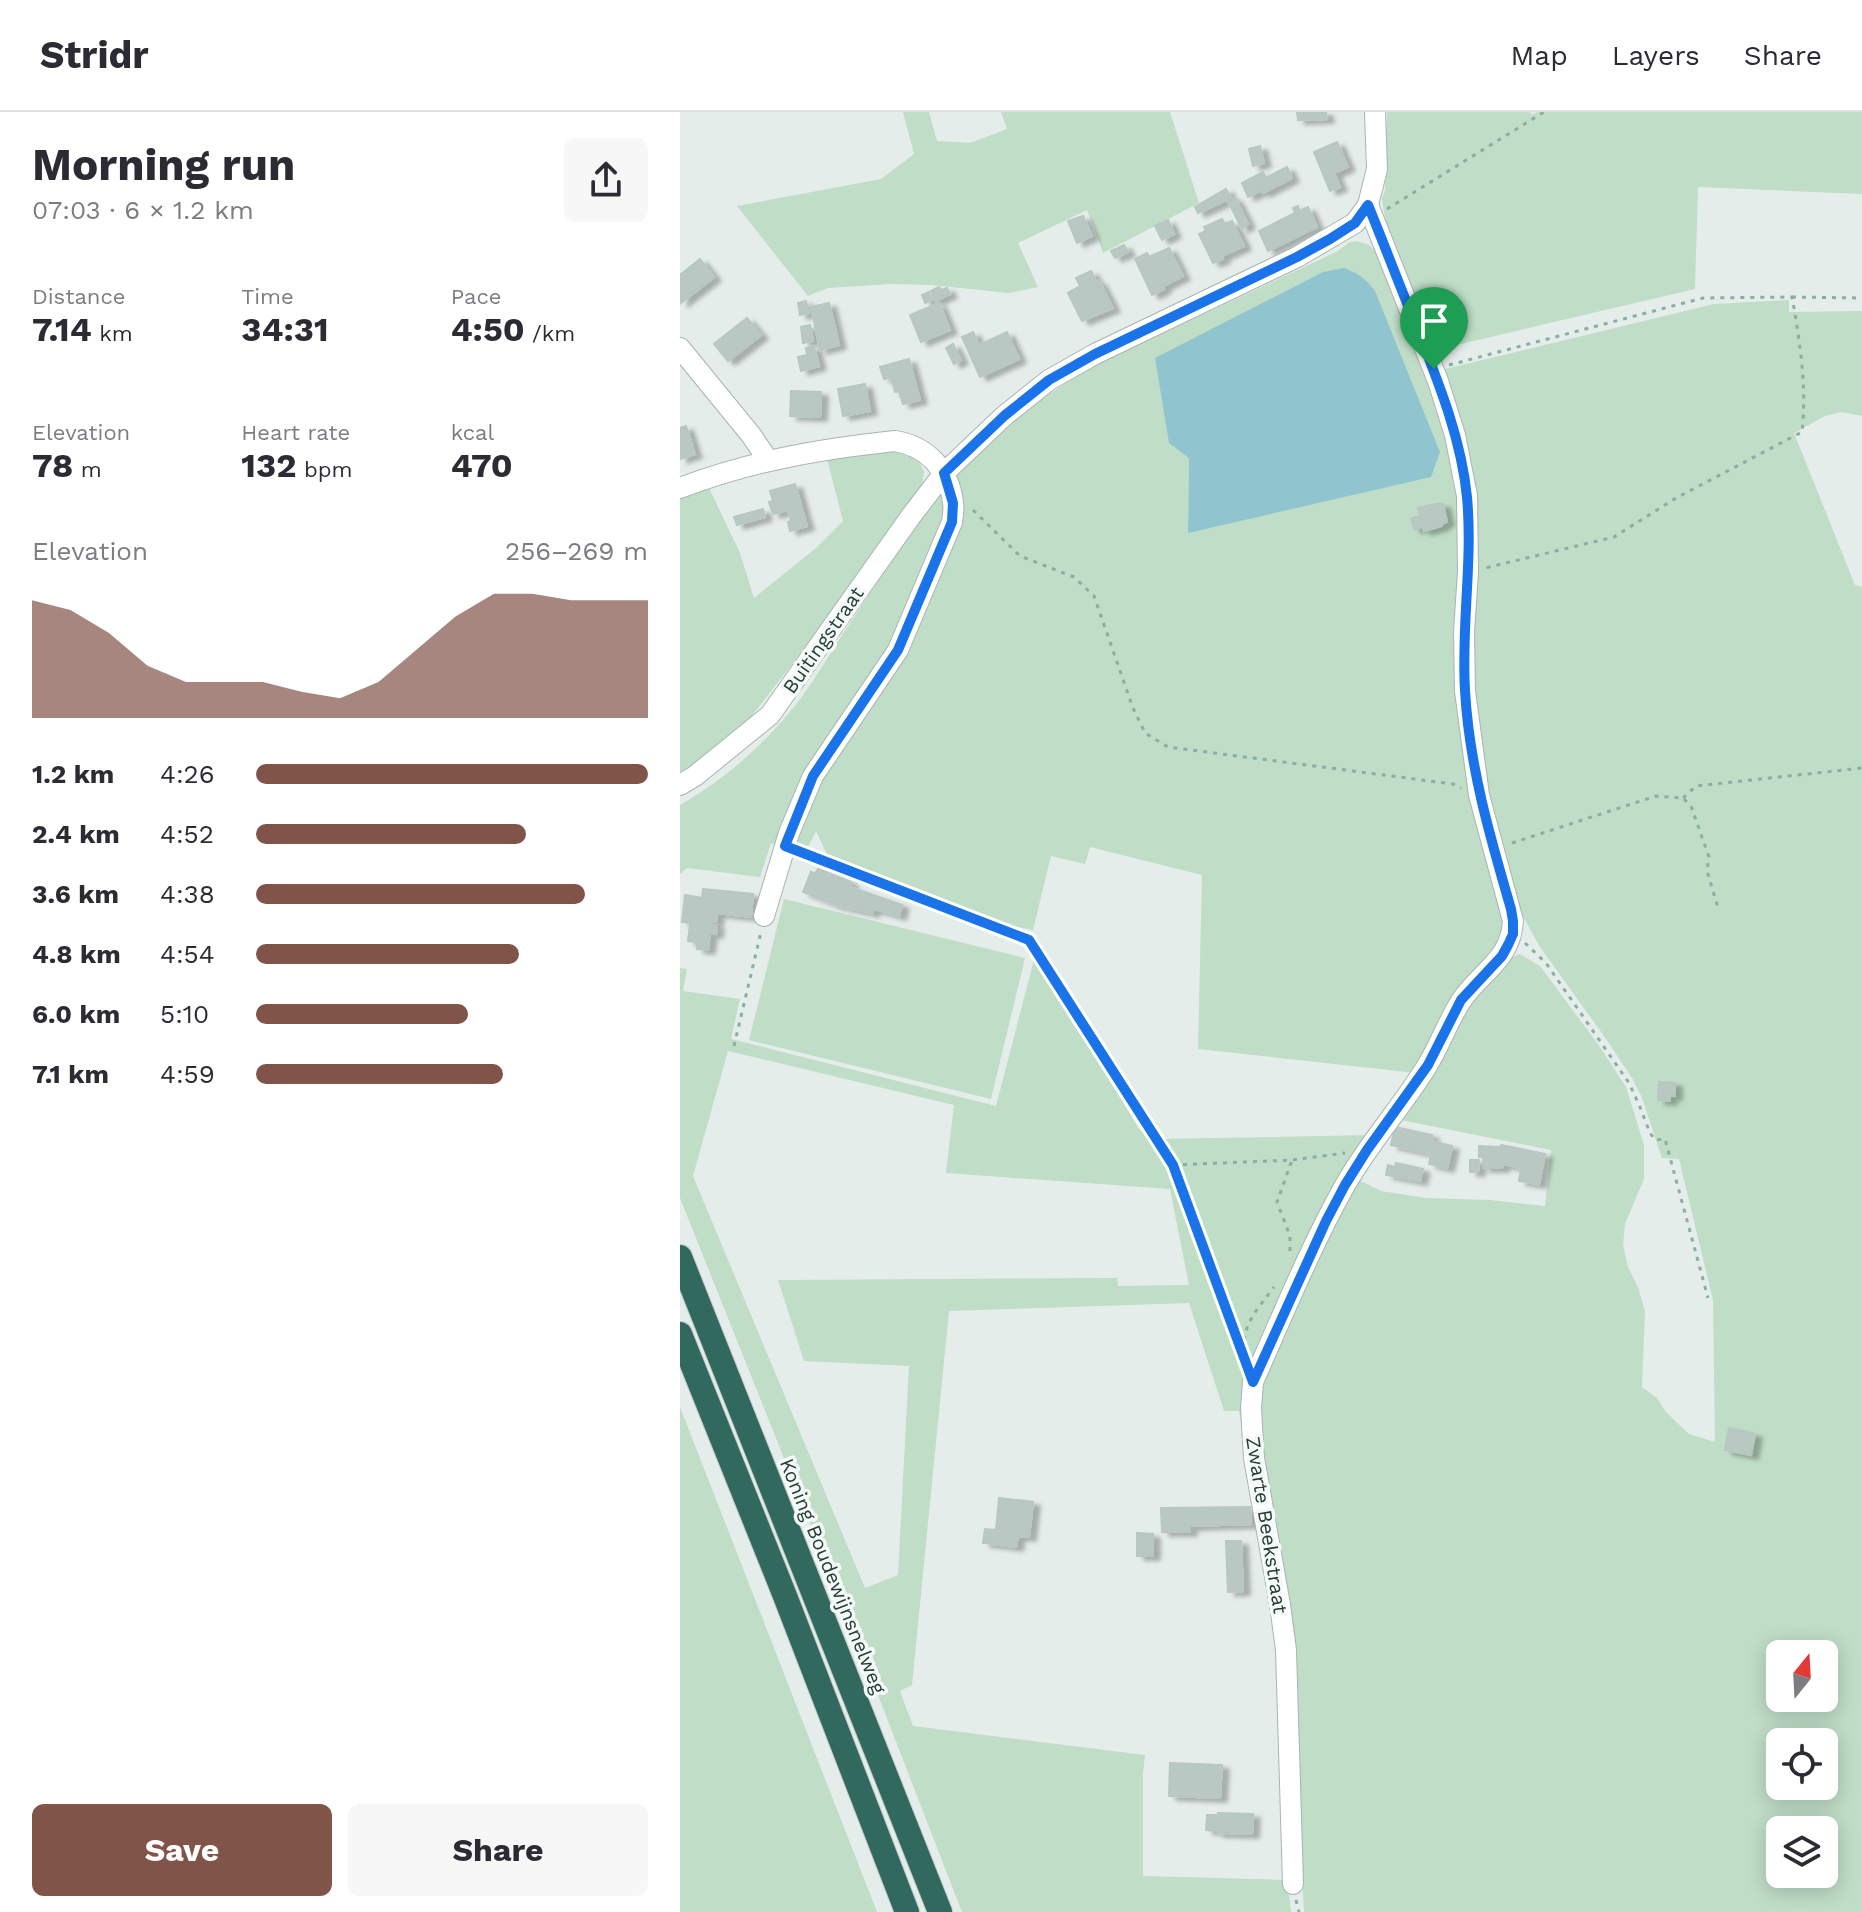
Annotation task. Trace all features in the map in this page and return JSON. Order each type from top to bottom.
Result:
[{"type":"highway","name":"Koning Boudewijnsnelweg","points":[[680,1257],[940,1912]]},
{"type":"highway","points":[[680,1334],[907,1912]]},
{"type":"street","points":[[1375,112],[1377,169],[1368,205],[1434,369],[1455,435],[1467,496],[1465,691],[1479,795],[1511,909],[1513,934]]},
{"type":"street","name":"Buitingstraat","points":[[680,785],[770,715],[911,516],[1004,416],[1049,380],[1095,354],[1330,239],[1355,223],[1368,205]]},
{"type":"street","points":[[680,348],[768,460]]},
{"type":"street","points":[[680,488],[768,460],[895,441],[911,443],[930,456],[946,480],[953,503],[952,522],[898,650],[813,776],[785,846],[764,916]]},
{"type":"street","name":"Zwarte Beekstraat","points":[[1293,1884],[1286,1650],[1254,1458],[1253,1382],[1326,1221],[1367,1150],[1428,1065],[1461,1000],[1502,956],[1513,934]]},
{"type":"path","points":[[1368,205],[1389,209],[1544,112]]},
{"type":"path","points":[[1468,572],[1614,537],[1676,498],[1802,432],[1800,341],[1792,297]]},
{"type":"path","points":[[1434,369],[1703,298],[1862,298]]},
{"type":"path","points":[[946,480],[1020,556],[1074,577],[1094,596],[1133,708],[1145,733],[1168,747],[1453,784],[1479,795]]},
{"type":"path","points":[[1683,798],[1696,786],[1862,768]]},
{"type":"path","points":[[1493,849],[1656,796],[1683,798],[1691,806],[1709,857],[1707,871],[1718,908]]},
{"type":"path","points":[[785,846],[1029,940],[1173,1165],[1253,1382]]},
{"type":"path","points":[[734,1046],[764,916]]},
{"type":"path","points":[[1513,934],[1546,963],[1629,1083],[1650,1133],[1655,1140],[1665,1139],[1708,1298]]},
{"type":"path","points":[[1173,1165],[1292,1160],[1367,1150]]},
{"type":"path","points":[[1290,1254],[1290,1236],[1277,1202],[1292,1160]]},
{"type":"path","points":[[1242,1354],[1243,1335],[1248,1322],[1279,1276]]},
{"type":"green space","points":[[903,112],[929,112],[937,141],[970,143],[1007,129],[1001,112],[1170,112],[1199,203],[1103,253],[1087,210],[1018,243],[1038,287],[1009,293],[891,284],[828,288],[808,296],[737,206],[881,179],[914,154]]},
{"type":"green space","points":[[1387,112],[1530,112],[1532,115],[1537,112],[1862,112],[1862,194],[1698,187],[1695,289],[1435,350],[1386,225],[1382,199],[1385,190]]},
{"type":"green space","points":[[1350,242],[1369,245],[1380,254],[1401,301],[1457,476],[1460,499],[1457,644],[1507,926],[1417,1073],[1198,1049],[1202,875],[1090,847],[1085,864],[1051,856],[1033,930],[988,921],[830,861],[816,831],[803,857],[771,843],[760,877],[687,868],[680,874],[680,805],[711,786],[739,763],[790,712],[942,492],[993,438],[1053,391],[1096,365],[1336,252]],"holes":[[[1419,404],[1440,452],[1188,532],[1189,458]]]},
{"type":"green space","points":[[1789,300],[1789,312],[1862,311],[1862,416],[1842,412],[1825,416],[1794,433],[1855,585],[1862,587],[1862,1912],[1304,1912],[1299,1809],[1279,1635],[1239,1411],[1224,1411],[1189,1303],[949,1311],[912,1685],[900,1691],[913,1726],[1145,1755],[1143,1876],[1287,1880],[1291,1912],[962,1912],[680,1198],[680,968],[687,969],[683,991],[740,999],[731,1039],[996,1106],[1035,956],[1139,1129],[1159,1139],[1372,1135],[1355,1178],[1381,1191],[1426,1198],[1545,1206],[1551,1150],[1396,1119],[1457,1017],[1508,959],[1520,954],[1540,966],[1626,1087],[1644,1145],[1644,1179],[1625,1224],[1623,1245],[1645,1311],[1642,1387],[1657,1398],[1666,1412],[1689,1434],[1715,1442],[1713,1300],[1679,1159],[1662,1158],[1632,1078],[1540,947],[1508,881],[1486,792],[1471,666],[1471,609],[1441,370],[1714,304]],"holes":[[[728,1051],[954,1105],[946,1173],[1170,1189],[1189,1285],[1118,1286],[1117,1278],[778,1280],[804,1361],[909,1366],[898,1575],[865,1588],[693,1176]]]},
{"type":"green space","points":[[895,448],[916,454],[924,472],[922,486],[817,632],[751,717],[701,761],[680,775],[680,498],[709,488],[740,553],[754,598],[816,548],[843,521],[827,459]]},
{"type":"green space","points":[[784,899],[1025,958],[991,1099],[749,1040]]},
{"type":"green space","points":[[680,1407],[877,1912],[680,1912]]},
{"type":"water","points":[[1344,268],[1361,277],[1375,291],[1440,452],[1431,477],[1188,533],[1189,458],[1169,443],[1155,358],[1323,272]]},
{"type":"building","points":[[1297,112],[1326,112],[1327,119],[1298,120]]},
{"type":"building","points":[[1337,142],[1348,167],[1334,173],[1340,187],[1330,191],[1314,152]]},
{"type":"building","points":[[1260,146],[1264,163],[1253,166],[1249,149]]},
{"type":"building","points":[[1287,167],[1292,178],[1248,197],[1242,183],[1263,172],[1266,178]]},
{"type":"building","points":[[1226,189],[1231,198],[1198,213],[1195,207]]},
{"type":"building","points":[[1235,198],[1248,224],[1242,229],[1228,201]]},
{"type":"building","points":[[1298,206],[1300,211],[1308,207],[1317,227],[1268,251],[1259,231],[1295,213],[1293,208]]},
{"type":"building","points":[[1083,216],[1092,236],[1077,243],[1068,221]]},
{"type":"building","points":[[1222,219],[1225,224],[1232,221],[1244,246],[1213,263],[1199,234],[1206,231],[1204,227]]},
{"type":"building","points":[[1168,220],[1174,234],[1162,240],[1155,226]]},
{"type":"building","points":[[1124,245],[1128,252],[1115,258],[1111,251]]},
{"type":"building","points":[[1169,248],[1183,276],[1152,295],[1135,259],[1147,253],[1149,257]]},
{"type":"building","points":[[700,259],[714,277],[681,303],[680,275]]},
{"type":"building","points":[[1091,271],[1113,308],[1082,321],[1068,293],[1080,286],[1076,278]]},
{"type":"building","points":[[939,287],[941,290],[947,288],[950,294],[935,301],[931,291]]},
{"type":"building","points":[[929,292],[932,300],[925,303],[922,295]]},
{"type":"building","points":[[806,301],[809,313],[800,315],[798,303]]},
{"type":"building","points":[[829,303],[839,345],[820,350],[811,307]]},
{"type":"building","points":[[939,303],[950,330],[921,342],[910,315]]},
{"type":"building","points":[[747,318],[761,335],[728,361],[714,344]]},
{"type":"building","points":[[810,325],[813,341],[803,343],[801,327]]},
{"type":"building","points":[[973,332],[979,345],[1007,332],[1019,359],[980,377],[962,337]]},
{"type":"building","points":[[953,344],[961,360],[954,364],[946,348]]},
{"type":"building","points":[[814,346],[819,366],[801,371],[798,357],[807,355],[806,348]]},
{"type":"building","points":[[909,359],[920,400],[903,404],[899,391],[895,392],[891,377],[884,379],[880,367]]},
{"type":"building","points":[[865,384],[870,411],[843,416],[838,389]]},
{"type":"building","points":[[791,391],[821,392],[820,417],[790,416]]},
{"type":"building","points":[[686,426],[695,454],[680,459],[680,428]]},
{"type":"building","points":[[795,484],[807,526],[790,531],[788,510],[773,514],[769,502],[773,501],[770,491]]},
{"type":"building","points":[[1443,504],[1447,522],[1424,531],[1423,527],[1414,529],[1411,518],[1420,516],[1418,508]]},
{"type":"building","points":[[763,509],[765,517],[737,525],[734,517]]},
{"type":"building","points":[[818,869],[851,882],[850,887],[902,905],[899,916],[874,909],[872,913],[836,905],[803,892],[811,872],[815,874]]},
{"type":"building","points":[[703,889],[753,894],[751,917],[717,913],[716,922],[712,921],[712,925],[717,925],[716,934],[710,933],[708,950],[697,949],[697,942],[688,941],[690,923],[682,922],[685,895],[702,898]]},
{"type":"building","points":[[1659,1082],[1675,1083],[1675,1096],[1670,1095],[1670,1101],[1658,1100]]},
{"type":"building","points":[[1395,1127],[1432,1135],[1431,1141],[1452,1146],[1447,1168],[1429,1164],[1431,1154],[1391,1145]]},
{"type":"building","points":[[1501,1145],[1545,1154],[1539,1184],[1519,1181],[1521,1168],[1503,1164],[1502,1168],[1483,1168],[1479,1146]]},
{"type":"building","points":[[1470,1160],[1479,1160],[1478,1172],[1470,1172]]},
{"type":"building","points":[[1396,1163],[1423,1169],[1420,1181],[1386,1175],[1388,1165],[1395,1167]]},
{"type":"building","points":[[1729,1428],[1755,1434],[1751,1455],[1725,1450]]},
{"type":"building","points":[[999,1498],[1033,1502],[1029,1537],[1018,1536],[1016,1547],[983,1543],[985,1529],[996,1530]]},
{"type":"building","points":[[1250,1507],[1251,1524],[1190,1526],[1190,1532],[1162,1532],[1161,1508]]},
{"type":"building","points":[[1137,1533],[1153,1534],[1153,1556],[1137,1556]]},
{"type":"building","points":[[1226,1541],[1241,1541],[1243,1591],[1228,1592]]},
{"type":"building","points":[[1170,1763],[1222,1765],[1220,1798],[1169,1796]]},
{"type":"building","points":[[1253,1814],[1252,1834],[1206,1830],[1207,1815]]},
{"type":"route","points":[[1368,205],[1434,369],[1455,435],[1467,496],[1465,691],[1473,759],[1479,795],[1511,909],[1513,934],[1502,956],[1461,1000],[1428,1065],[1345,1185],[1253,1382],[1173,1165],[1029,940],[785,846],[813,776],[898,650],[952,522],[953,503],[944,473],[1004,416],[1049,380],[1095,354],[1330,239],[1355,223],[1368,205]]}]
